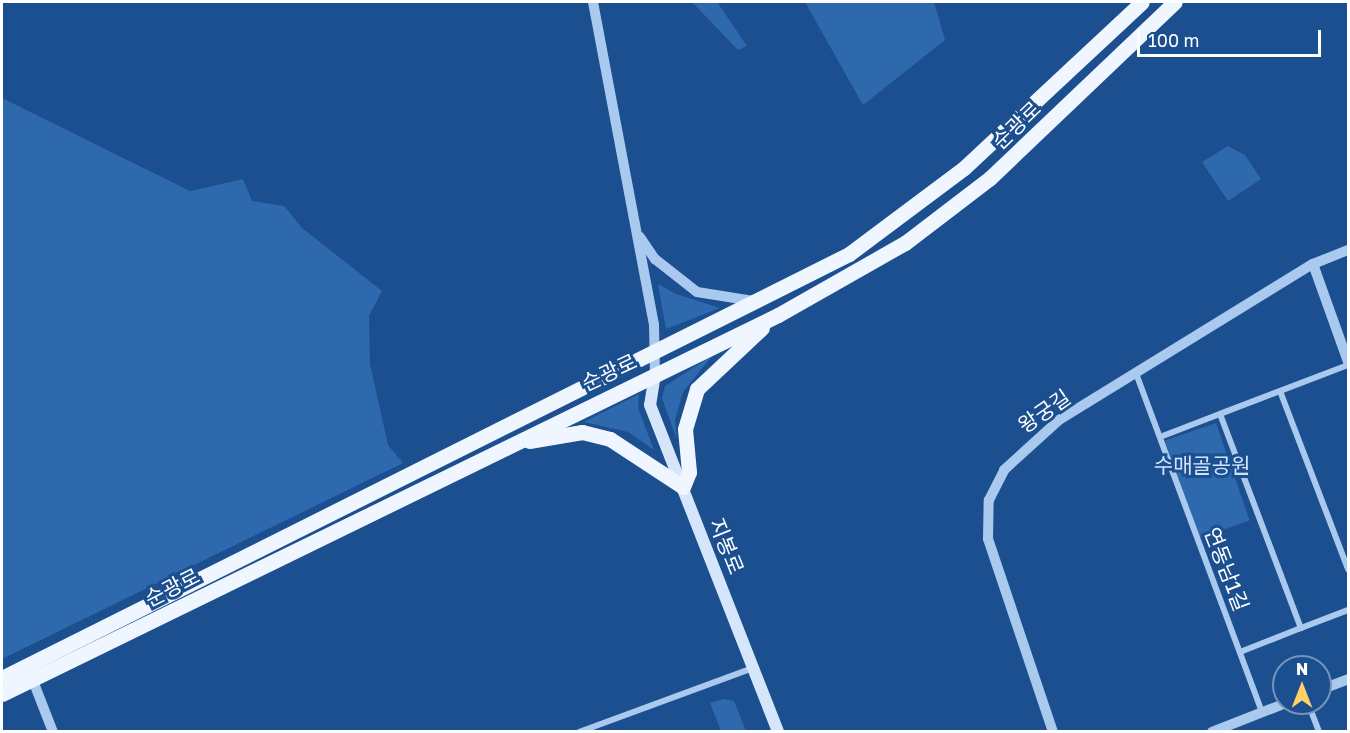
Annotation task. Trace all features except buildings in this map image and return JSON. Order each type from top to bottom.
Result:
[{"type":"main road","name":"순광로","points":[[2,694],[30,673],[849,254],[915,208],[1142,2]]},
{"type":"main road","name":"순광로","points":[[2,678],[30,673],[778,315],[905,243],[948,213],[1175,2]]},
{"type":"main road","points":[[510,442],[582,432],[610,439],[682,488],[689,472],[685,429],[697,389],[778,315]]},
{"type":"main road","name":"지봉로","points":[[655,374],[650,405],[778,732]]},
{"type":"street","points":[[593,2],[637,232],[656,351],[655,374]]},
{"type":"street","points":[[637,232],[656,259],[697,292],[759,301]]},
{"type":"street","name":"왕궁길","points":[[1053,732],[997,580],[987,532],[989,500],[1004,470],[1032,440],[1313,264],[1348,250]]},
{"type":"street","points":[[1160,437],[1348,364],[1313,264]]},
{"type":"street","name":"연동남1길","points":[[1137,376],[1262,712]]},
{"type":"street","points":[[1280,391],[1348,569]]},
{"type":"street","points":[[1220,414],[1300,628]]},
{"type":"street","points":[[1240,652],[1348,610]]},
{"type":"street","points":[[579,732],[754,668]]},
{"type":"street","points":[[30,673],[53,732]]},
{"type":"street","points":[[1332,685],[1348,679]]},
{"type":"street","points":[[1212,732],[1272,708]]},
{"type":"street","points":[[1313,715],[1319,732]]},
{"type":"green space","points":[[692,2],[717,2],[747,46],[738,50]]},
{"type":"green space","points":[[805,2],[934,2],[945,40],[863,105]]},
{"type":"green space","points":[[2,98],[190,191],[243,179],[252,201],[284,206],[302,228],[382,291],[369,316],[370,364],[388,445],[403,463],[2,659]]},
{"type":"green space","points":[[1228,146],[1245,155],[1261,179],[1228,201],[1202,162]]},
{"type":"green space","points":[[658,284],[676,294],[720,308],[666,329]]},
{"type":"green space","points":[[713,355],[683,392],[675,420],[677,440],[662,398],[665,386]]},
{"type":"green space","points":[[639,394],[638,408],[654,450],[628,432],[584,422]]},
{"type":"green space","name":"수매골공원","points":[[1216,423],[1250,520],[1198,538],[1165,441]]},
{"type":"green space","points":[[724,699],[734,701],[746,731],[721,731],[710,703]]}]
